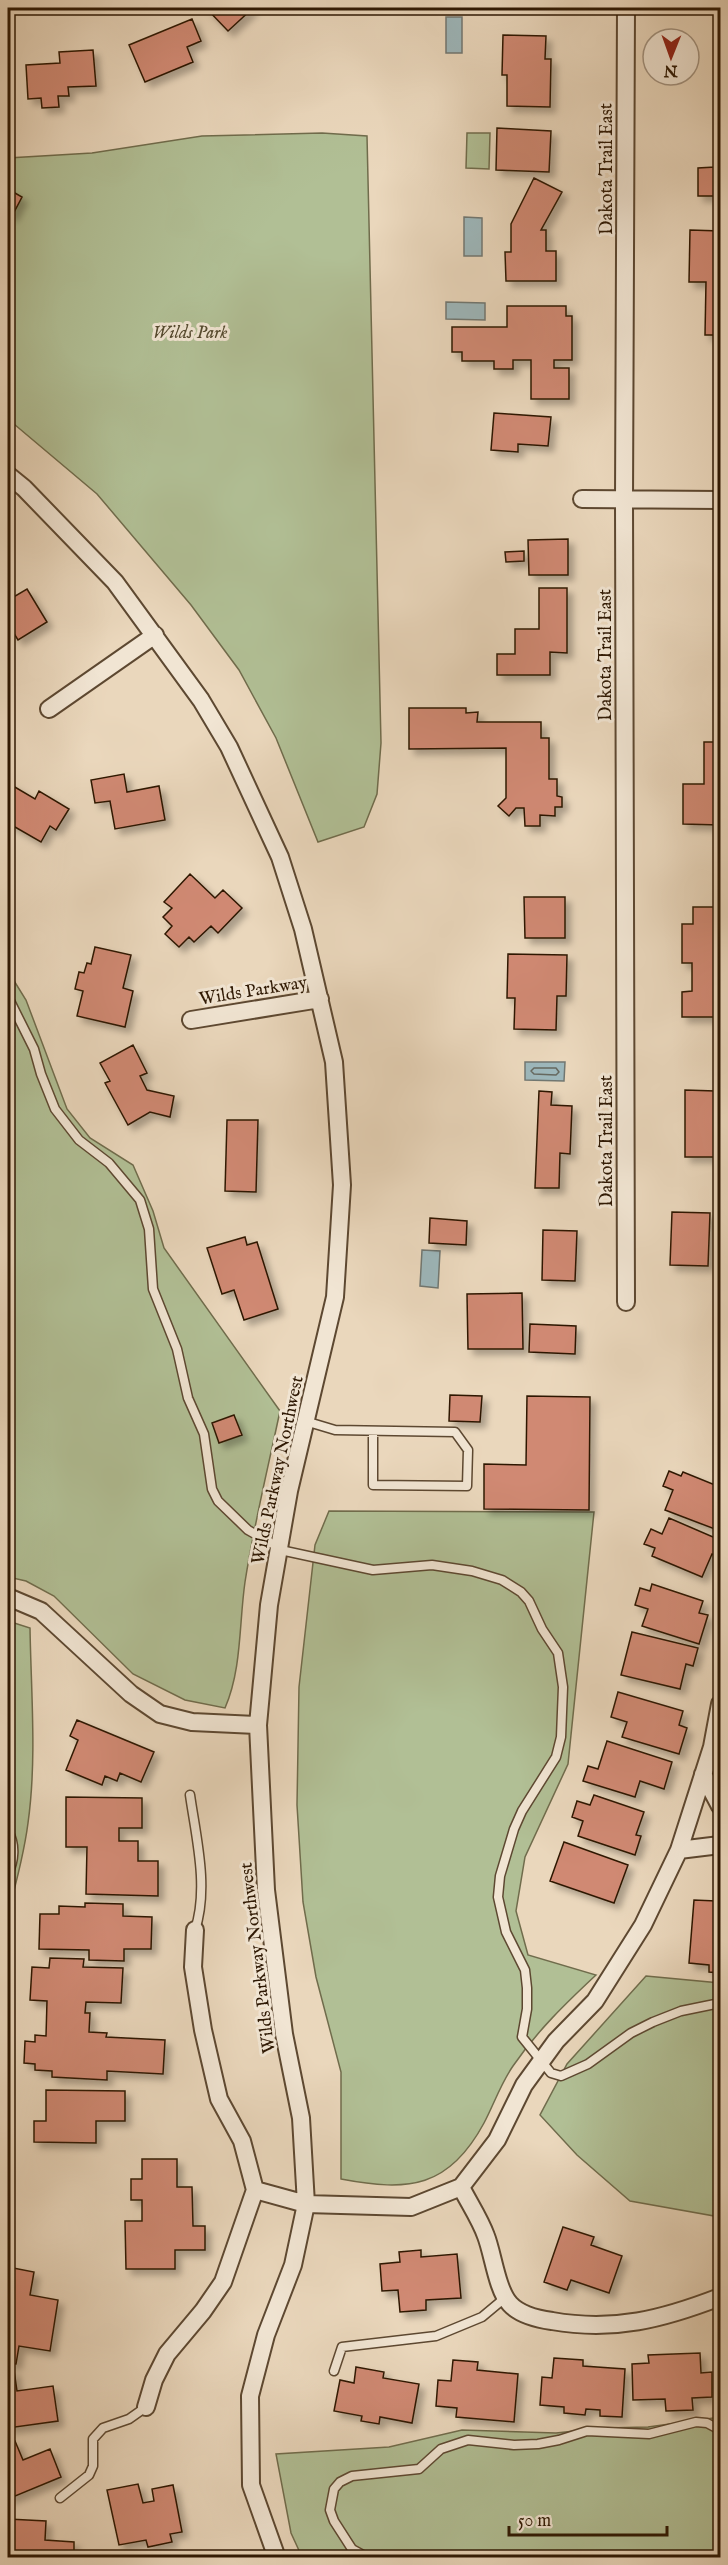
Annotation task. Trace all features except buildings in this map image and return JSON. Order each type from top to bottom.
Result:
[{"type":"street","name":"Dakota Trail East","points":[[626,8],[624,500],[626,1302]]},
{"type":"street","name":"Wilds Parkway Northwest","points":[[8,475],[24,488],[115,582],[201,700],[229,747],[280,857],[303,929],[334,1062],[342,1185],[335,1297],[288,1491],[269,1605],[258,1725],[266,1890],[284,2034],[301,2118],[306,2204],[293,2265],[266,2335],[250,2396],[251,2485],[277,2558]]},
{"type":"street","points":[[582,499],[720,500]]},
{"type":"street","points":[[49,709],[155,635]]},
{"type":"street","name":"Wilds Parkway","points":[[191,1020],[320,999]]},
{"type":"street","points":[[8,1597],[40,1611],[131,1694],[160,1714],[192,1722],[258,1725]]},
{"type":"street","points":[[255,2190],[306,2204],[411,2207],[461,2187],[497,2140],[524,2085],[556,2041],[595,2001],[643,1925],[679,1850],[712,1747],[720,1704]]},
{"type":"street","points":[[704,1774],[720,1806]]},
{"type":"street","points":[[679,1850],[720,1845]]},
{"type":"street","points":[[146,2407],[154,2380],[167,2355],[203,2311],[222,2282],[255,2190],[242,2141],[219,2099],[203,2030],[193,1967],[195,1930]]},
{"type":"street","points":[[461,2187],[486,2234],[499,2281],[510,2304],[533,2318],[572,2325],[614,2325],[671,2315],[720,2297]]},
{"type":"lane","points":[[8,997],[34,1049],[55,1109],[79,1140],[108,1163],[140,1200],[148,1229],[153,1289],[177,1349],[188,1398],[204,1434],[212,1489],[218,1501],[248,1530],[279,1548],[308,1557],[373,1570],[432,1566],[472,1571],[502,1580],[521,1592],[529,1601],[542,1629],[558,1653],[563,1687],[561,1737],[556,1757],[522,1811],[514,1829],[501,1876],[498,1897],[507,1932],[525,1970],[528,1989],[522,2037],[540,2062],[551,2073],[561,2076],[588,2064],[631,2033],[654,2022],[681,2011],[720,2003]]},
{"type":"lane","points":[[305,1421],[335,1430],[455,1432],[468,1450],[467,1486],[372,1485],[373,1431]]},
{"type":"lane","points":[[190,1794],[199,1856],[200,1914],[195,1930]]},
{"type":"lane","points":[[8,1832],[13,1848],[12,1865],[8,1874]]},
{"type":"lane","points":[[334,2371],[342,2347],[436,2336],[482,2317],[506,2296]]},
{"type":"lane","points":[[60,2498],[89,2475],[93,2466],[93,2439],[103,2428],[129,2419],[146,2407]]},
{"type":"lane","points":[[376,2558],[352,2549],[334,2521],[330,2510],[334,2489],[340,2482],[352,2476],[419,2469],[441,2449],[468,2440],[514,2445],[538,2444],[587,2431],[649,2434],[696,2422],[707,2423],[720,2430]]},
{"type":"green space","name":"Wilds Park","points":[[322,133],[367,136],[381,743],[377,794],[364,827],[318,842],[276,738],[239,670],[191,605],[97,494],[8,419],[8,158],[92,153],[202,136]]},
{"type":"green space","points":[[467,133],[490,133],[489,169],[466,168]]},
{"type":"green space","points":[[8,971],[26,1000],[67,1109],[90,1138],[133,1165],[153,1211],[164,1248],[280,1411],[249,1560],[234,1678],[225,1708],[185,1700],[133,1674],[54,1596],[26,1581],[8,1577]]},
{"type":"green space","points":[[329,1511],[594,1512],[568,1764],[525,1857],[516,1911],[528,1955],[596,1975],[552,2018],[522,2053],[505,2079],[471,2145],[441,2173],[407,2184],[387,2185],[341,2179],[341,2072],[316,1977],[303,1902],[297,1805],[299,1687],[315,1545]]},
{"type":"green space","points":[[8,1621],[30,1628],[33,1750],[31,1799],[26,1835],[8,1913]]},
{"type":"green space","points":[[646,1976],[720,1983],[720,2217],[630,2201],[577,2155],[540,2115],[567,2064]]},
{"type":"green space","points":[[720,2417],[720,2557],[302,2557],[291,2533],[276,2454],[389,2447],[462,2430],[556,2433],[603,2428],[648,2427]]},
{"type":"water","points":[[446,17],[462,17],[462,53],[446,53]]},
{"type":"water","points":[[464,217],[482,218],[482,256],[464,256]]},
{"type":"water","points":[[446,302],[485,303],[485,320],[446,319]]},
{"type":"water","points":[[525,1062],[565,1062],[564,1081],[525,1080]]},
{"type":"water","points":[[422,1250],[440,1251],[438,1288],[420,1286]]}]
